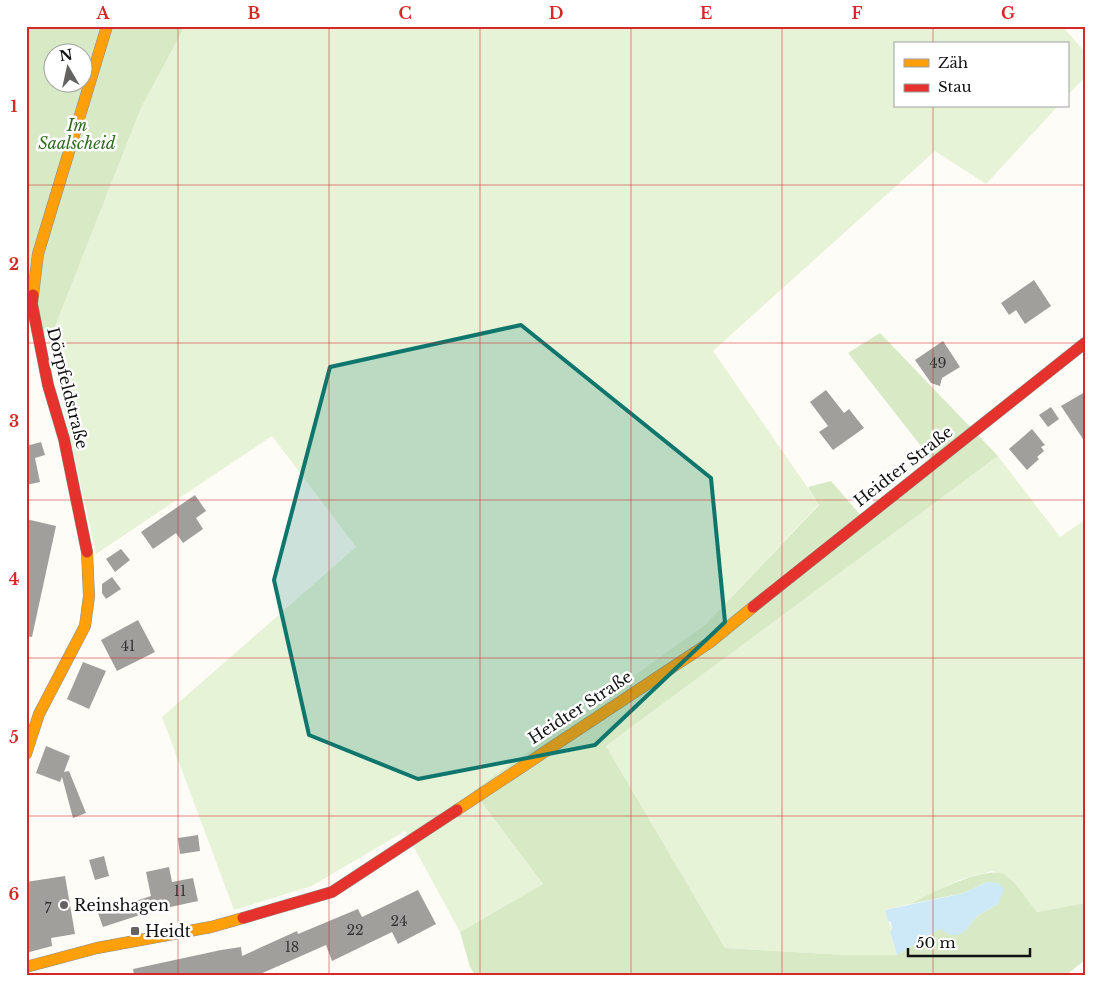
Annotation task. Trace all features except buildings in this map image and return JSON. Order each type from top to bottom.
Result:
[{"type":"street","name":"Dörpfeldstraße","points":[[26,754],[38,714],[85,626],[89,596],[87,543],[68,455],[48,385],[32,304],[38,254],[107,26]]},
{"type":"street","name":"Heidter Straße","points":[[26,966],[97,948],[211,927],[332,892],[709,643],[898,490],[1085,343]]},
{"type":"highlighted area","points":[[521,325],[711,478],[725,622],[595,745],[418,779],[309,735],[274,580],[330,367]]},
{"type":"green space","name":"Im Saalscheid","points":[[26,26],[185,26],[141,108],[49,342],[26,293]]},
{"type":"green space","points":[[185,26],[1062,26],[1085,52],[1085,77],[1068,95],[1068,42],[894,42],[894,108],[1056,108],[986,184],[935,151],[713,351],[819,504],[706,624],[473,791],[543,884],[460,932],[405,831],[312,886],[234,910],[162,717],[356,547],[272,436],[96,554],[49,342],[141,108]]},
{"type":"green space","points":[[880,333],[998,456],[606,746],[725,948],[846,955],[897,955],[940,929],[965,931],[977,916],[998,904],[987,882],[964,893],[910,904],[959,881],[987,873],[999,873],[1007,876],[1019,888],[1037,912],[1085,903],[1085,960],[1066,975],[475,975],[470,967],[460,932],[543,884],[473,791],[706,624],[819,505],[808,487],[831,481],[864,519],[935,464],[848,353]]},
{"type":"green space","points":[[998,456],[1060,537],[1085,520],[1085,903],[1037,912],[1006,875],[992,871],[959,880],[910,904],[885,910],[892,930],[890,931],[897,955],[846,955],[725,948],[606,746]]},
{"type":"water","points":[[987,882],[999,883],[1004,889],[998,904],[977,916],[965,931],[958,935],[950,935],[940,929],[897,955],[890,931],[892,930],[891,922],[888,921],[885,910],[964,893]]},
{"type":"traffic: slow","points":[[33,295],[38,254],[107,26]]},
{"type":"traffic: slow","points":[[26,754],[39,714],[85,626],[89,596],[87,552]]},
{"type":"traffic: slow","points":[[457,810],[709,643],[753,607]]},
{"type":"traffic: slow","points":[[26,967],[97,948],[211,927],[243,918]]},
{"type":"traffic: jam","points":[[33,295],[32,304],[48,385],[64,439],[87,552]]},
{"type":"traffic: jam","points":[[753,607],[1085,343]]},
{"type":"traffic: jam","points":[[243,918],[332,892],[457,810]]},
{"type":"place","name":"Reinshagen","points":[[64,905]]},
{"type":"place","name":"Heidt","points":[[135,931]]}]
